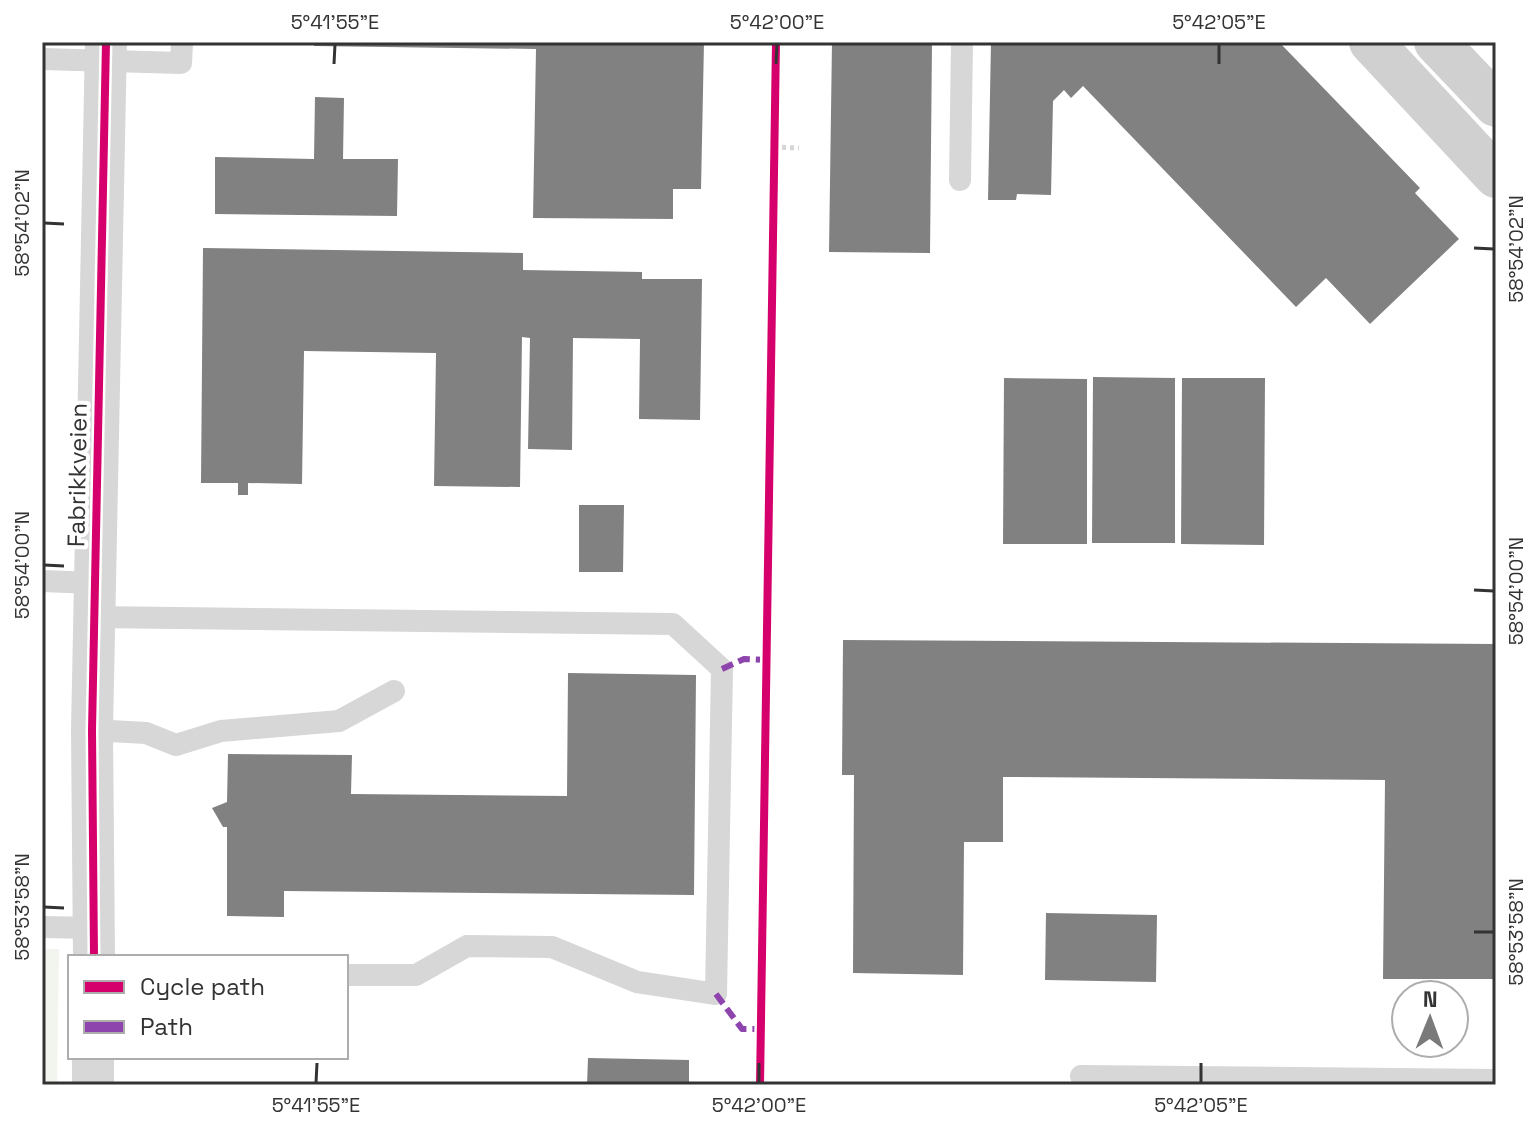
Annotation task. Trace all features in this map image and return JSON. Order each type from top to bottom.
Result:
[{"type":"main road","points":[[1371,42],[1496,176]]},
{"type":"main road","points":[[1436,42],[1496,105]]},
{"type":"street","name":"Fabrikkveien","points":[[94,942],[92,730],[106,52]]},
{"type":"street","points":[[93,1059],[93,1085]]},
{"type":"lane","points":[[42,59],[106,52],[181,63],[182,42]]},
{"type":"lane","points":[[960,180],[962,42]]},
{"type":"lane","points":[[42,581],[94,600],[673,624],[722,669],[716,994],[637,982],[552,947],[467,946],[416,975],[348,975]]},
{"type":"lane","points":[[92,730],[146,733],[176,745],[221,731],[339,721],[394,691]]},
{"type":"lane","points":[[42,927],[94,942]]},
{"type":"lane","points":[[1081,1076],[1496,1080]]},
{"type":"path","points":[[774,163],[775,132]]},
{"type":"path","points":[[774,147],[799,148]]},
{"type":"shaded area","points":[[42,949],[59,949],[57,1085],[42,1085]]},
{"type":"building","points":[[314,42],[704,42],[701,189],[673,189],[673,219],[533,218],[536,49],[314,46]]},
{"type":"building","points":[[832,42],[932,42],[930,253],[829,252]]},
{"type":"building","points":[[991,42],[1279,42],[1420,188],[1415,193],[1459,239],[1370,324],[1326,278],[1296,307],[1083,86],[1071,98],[1064,90],[1053,101],[1051,195],[1017,194],[1016,200],[988,200]]},
{"type":"building","points":[[315,97],[344,98],[343,159],[398,159],[397,216],[215,214],[215,157],[314,159]]},
{"type":"building","points":[[203,248],[523,253],[523,270],[642,272],[642,279],[702,279],[700,420],[639,419],[640,339],[573,338],[572,450],[528,449],[530,338],[522,337],[520,487],[434,486],[436,353],[304,351],[302,484],[248,483],[248,495],[238,495],[238,483],[201,483]]},
{"type":"building","points":[[1093,377],[1175,378],[1175,543],[1092,543]]},
{"type":"building","points":[[1004,378],[1087,379],[1087,544],[1003,544]]},
{"type":"building","points":[[1182,378],[1265,378],[1264,545],[1181,544]]},
{"type":"building","points":[[579,505],[624,505],[623,572],[579,572]]},
{"type":"building","points":[[843,640],[1496,644],[1493,979],[1383,979],[1385,780],[1003,777],[1003,842],[964,842],[963,975],[853,973],[854,775],[842,775]]},
{"type":"building","points":[[568,673],[696,675],[694,895],[284,891],[284,917],[227,916],[227,827],[223,827],[212,808],[227,802],[228,754],[352,755],[351,794],[567,796]]},
{"type":"building","points":[[1046,913],[1157,915],[1156,982],[1045,980]]},
{"type":"building","points":[[588,1058],[689,1060],[689,1085],[587,1085]]},
{"type":"marked path","points":[[722,669],[744,659],[767,660]]},
{"type":"marked path","points":[[716,994],[742,1029],[761,1029]]},
{"type":"cycle path","points":[[94,955],[92,730],[106,42]]},
{"type":"cycle path","points":[[760,1085],[776,42]]}]
